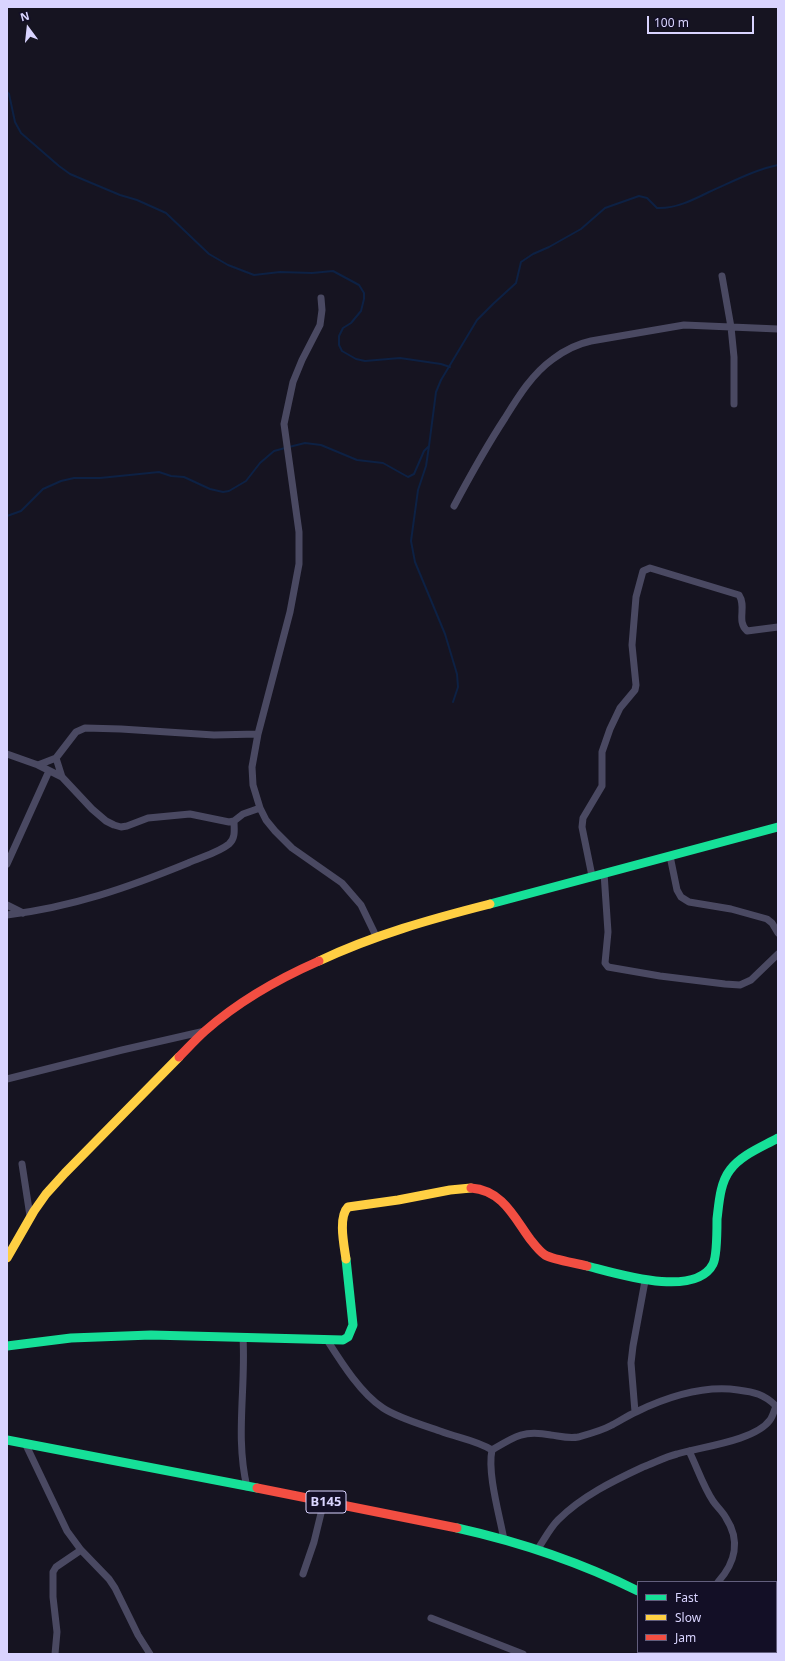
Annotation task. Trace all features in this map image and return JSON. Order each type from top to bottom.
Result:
[{"type":"street","points":[[722,276],[732,327],[734,357],[734,404]]},
{"type":"street","points":[[321,298],[322,310],[320,325],[302,360],[291,389],[284,424],[299,532],[298,564],[290,612],[258,734],[252,767],[253,785],[260,808],[266,820],[283,840],[334,876],[351,893],[361,905],[376,936]]},
{"type":"street","points":[[454,506],[483,452],[520,395],[535,376],[552,359],[565,351],[578,344],[591,341],[684,325],[778,330]]},
{"type":"street","points":[[592,876],[582,827],[584,818],[602,786],[602,752],[610,729],[620,708],[635,690],[636,685],[632,645],[636,597],[643,571],[650,568],[739,595],[743,600],[743,628],[747,631],[778,627]]},
{"type":"street","points":[[38,765],[56,758],[76,732],[85,728],[214,735],[258,734]]},
{"type":"street","points":[[7,754],[38,765],[62,777]]},
{"type":"street","points":[[56,758],[62,777],[76,793],[106,821],[121,827],[148,818],[190,814],[229,822],[234,821],[243,814],[260,808]]},
{"type":"street","points":[[7,864],[49,771]]},
{"type":"street","points":[[7,915],[71,904],[126,888],[221,849],[230,844],[234,838],[234,821]]},
{"type":"street","points":[[7,1258],[17,1243],[30,1216],[65,1173],[205,1031],[221,1016],[260,990],[376,936],[414,924],[778,827]]},
{"type":"street","points":[[670,856],[677,890],[681,897],[689,902],[731,909],[767,919],[772,923],[778,933]]},
{"type":"street","points":[[604,873],[608,932],[605,963],[608,967],[660,976],[740,985],[751,980],[778,954]]},
{"type":"street","points":[[7,905],[24,913]]},
{"type":"street","points":[[7,1079],[205,1031]]},
{"type":"street","points":[[7,1346],[71,1338],[151,1335],[343,1340],[348,1337],[353,1325],[342,1225],[345,1210],[348,1208],[401,1200],[454,1189],[479,1189],[488,1191],[504,1203],[515,1216],[537,1249],[545,1255],[645,1281],[681,1281],[702,1276],[709,1271],[714,1263],[721,1190],[730,1171],[742,1159],[778,1138]]},
{"type":"street","points":[[22,1164],[30,1216]]},
{"type":"street","points":[[635,1412],[631,1363],[636,1326],[645,1281]]},
{"type":"street","points":[[243,1338],[241,1440],[242,1468],[247,1487]]},
{"type":"street","points":[[327,1340],[353,1377],[375,1402],[384,1409],[419,1424],[477,1442],[492,1450]]},
{"type":"street","points":[[504,1540],[490,1456],[492,1450],[516,1436],[536,1432],[567,1438],[576,1438],[610,1426],[635,1412],[671,1398],[706,1389],[726,1388],[757,1394],[765,1396],[777,1406],[770,1420],[753,1433],[720,1444],[676,1454],[643,1467],[599,1489],[574,1506],[557,1521],[537,1550]]},
{"type":"street","name":"B145","points":[[7,1440],[324,1501],[504,1540],[588,1568],[637,1591]]},
{"type":"street","points":[[25,1443],[67,1531],[81,1550],[109,1579],[115,1588],[127,1615],[150,1654]]},
{"type":"street","points":[[689,1451],[713,1501],[726,1516],[734,1533],[736,1542],[734,1554],[719,1581]]},
{"type":"street","points":[[304,1574],[324,1501]]},
{"type":"street","points":[[55,1654],[57,1632],[53,1597],[53,1572],[56,1567],[81,1550]]},
{"type":"street","points":[[431,1618],[523,1654]]},
{"type":"waterway","points":[[7,92],[9,94],[15,122],[21,133],[59,166],[70,174],[166,213],[209,254],[228,265],[254,275],[280,272],[312,273],[333,271],[359,285],[364,293],[361,311],[351,323],[343,328],[339,336],[339,345],[342,351],[356,359],[365,361],[400,358],[441,364],[450,367]]},
{"type":"waterway","points":[[289,447],[305,443],[321,445],[357,460],[383,463],[408,477],[414,474],[424,451],[429,446],[436,392],[441,380],[477,320],[516,283],[521,262],[533,254],[581,229],[605,208],[639,196],[647,198],[657,208],[670,207],[690,201],[752,173],[778,165]]},
{"type":"waterway","points":[[429,446],[426,466],[418,490],[411,541],[415,562],[445,634],[457,674],[458,687],[453,702]]},
{"type":"waterway","points":[[7,516],[21,511],[43,489],[61,481],[74,478],[100,478],[159,472],[171,476],[184,477],[210,489],[223,492],[229,491],[246,481],[260,463],[274,451],[285,448]]},
{"type":"traffic: fast","points":[[490,904],[778,827]]},
{"type":"traffic: fast","points":[[587,1266],[616,1274],[654,1281],[673,1282],[690,1280],[704,1274],[713,1264],[714,1260],[719,1200],[727,1175],[740,1160],[778,1138]]},
{"type":"traffic: fast","points":[[7,1346],[71,1338],[151,1335],[343,1340],[348,1337],[353,1325],[346,1259]]},
{"type":"traffic: fast","points":[[7,1440],[257,1488]]},
{"type":"traffic: fast","points":[[457,1528],[527,1546],[572,1562],[637,1591]]},
{"type":"traffic: slow","points":[[319,961],[382,935],[490,904]]},
{"type":"traffic: slow","points":[[7,1258],[34,1211],[46,1194],[179,1057]]},
{"type":"traffic: slow","points":[[346,1259],[342,1224],[343,1217],[348,1207],[398,1200],[450,1190],[471,1188]]},
{"type":"traffic: jam","points":[[179,1057],[205,1031],[245,1000],[289,975],[319,961]]},
{"type":"traffic: jam","points":[[471,1188],[482,1190],[499,1199],[506,1206],[530,1239],[545,1255],[559,1260],[587,1266]]},
{"type":"traffic: jam","points":[[257,1488],[457,1528]]}]
